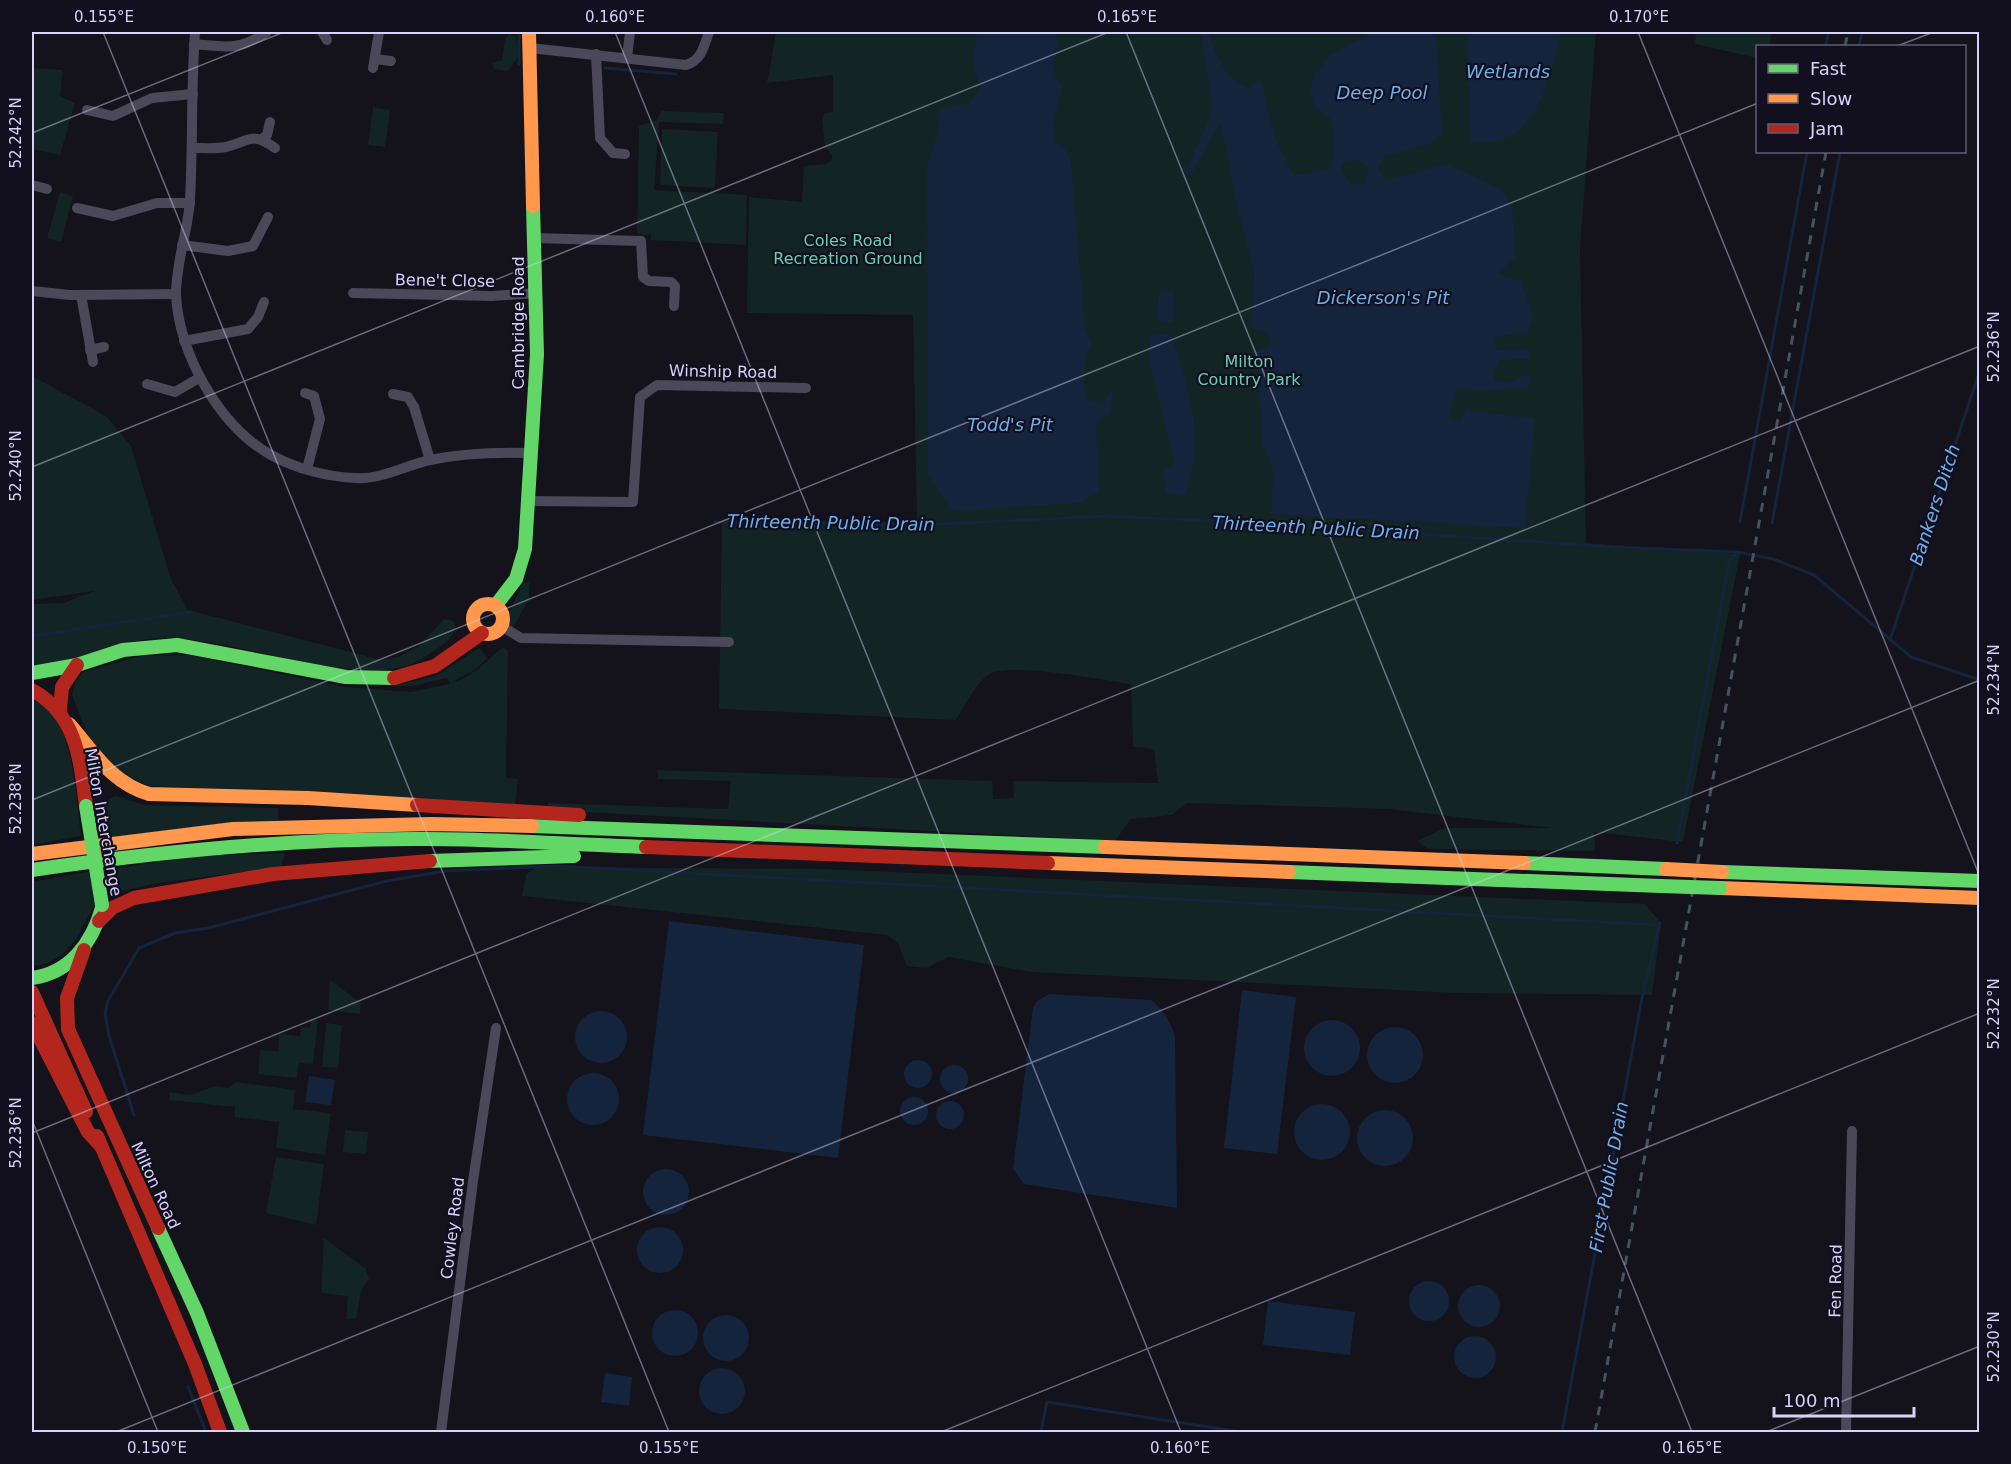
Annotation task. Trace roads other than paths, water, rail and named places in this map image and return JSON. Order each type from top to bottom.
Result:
[{"type":"main road","name":"Cambridge Road","points":[[496,605],[516,579],[522,563],[537,354],[530,32]]},
{"type":"main road","points":[[32,673],[77,665],[123,650],[177,645],[370,681],[397,680],[441,664],[482,633],[492,633],[501,626],[503,615],[496,605],[485,604],[475,609],[473,623],[482,633]]},
{"type":"main road","points":[[60,710],[62,687],[77,665]]},
{"type":"main road","name":"Milton Interchange","points":[[32,690],[60,710],[69,724],[79,761],[102,905],[99,921],[84,950],[58,970],[32,978]]},
{"type":"main road","points":[[69,724],[99,764],[116,781],[134,791],[148,794],[308,798],[593,816],[682,823],[711,832]]},
{"type":"main road","points":[[32,854],[139,838],[233,829],[356,824],[620,828],[1980,881]]},
{"type":"main road","points":[[32,870],[198,848],[355,839],[656,848],[1980,898]]},
{"type":"main road","points":[[99,921],[112,908],[134,898],[273,874],[416,861],[620,856],[656,848]]},
{"type":"main road","name":"Milton Road","points":[[84,950],[65,1001],[64,1015],[68,1029],[197,1313],[242,1431]]},
{"type":"main road","name":"Milton Road","points":[[32,992],[50,1028],[195,1364],[220,1432]]},
{"type":"main road","points":[[32,1023],[88,1132],[101,1146]]},
{"type":"street","points":[[195,32],[190,203],[176,294],[184,341],[199,378],[236,427],[272,455],[307,469],[358,479],[430,460],[488,453],[530,453]]},
{"type":"street","points":[[194,44],[236,48],[251,43],[267,32]]},
{"type":"street","points":[[379,32],[374,63],[391,61]]},
{"type":"street","points":[[627,58],[630,32]]},
{"type":"street","points":[[530,48],[686,65],[694,63],[700,56],[709,32]]},
{"type":"street","points":[[596,54],[600,138],[613,153],[625,154]]},
{"type":"street","points":[[87,110],[101,120],[120,114],[152,98],[193,94]]},
{"type":"street","points":[[192,148],[226,147],[241,140],[262,139],[267,135],[270,122]]},
{"type":"street","points":[[262,139],[275,148]]},
{"type":"street","points":[[32,185],[47,189]]},
{"type":"street","points":[[77,208],[113,216],[158,203],[190,203]]},
{"type":"street","points":[[182,245],[228,251],[254,246],[268,218]]},
{"type":"street","points":[[534,238],[641,241],[643,277],[649,281],[671,282],[675,285],[674,306]]},
{"type":"street","points":[[32,291],[81,295],[176,294]]},
{"type":"street","name":"Bene't Close","points":[[352,293],[492,296],[537,293]]},
{"type":"street","points":[[81,295],[93,362]]},
{"type":"street","points":[[184,341],[248,329],[262,319],[264,302]]},
{"type":"street","points":[[90,350],[104,347]]},
{"type":"street","points":[[147,384],[174,397],[199,378]]},
{"type":"street","name":"Winship Road","points":[[526,501],[633,502],[640,397],[657,385],[806,388]]},
{"type":"street","points":[[305,393],[314,396],[320,419],[307,469]]},
{"type":"street","points":[[393,394],[408,397],[414,407],[430,460]]},
{"type":"street","points":[[501,626],[521,638],[729,642]]},
{"type":"street","name":"Cowley Road","points":[[441,1432],[496,1028]]},
{"type":"street","name":"Fen Road","points":[[1846,1432],[1852,1131]]},
{"type":"water","name":"Todd's Pit","points":[[977,32],[1056,32],[1058,50],[1053,61],[1054,72],[1062,89],[1053,123],[1055,142],[1065,148],[1071,162],[1085,330],[1092,343],[1084,371],[1084,386],[1088,400],[1103,404],[1113,387],[1111,413],[1098,420],[1096,428],[1099,492],[1079,503],[952,509],[928,474],[927,167],[937,134],[940,110],[970,103],[981,87],[972,65]]},
{"type":"water","name":"Dickerson's Pit","points":[[1201,32],[1209,32],[1222,65],[1240,85],[1248,88],[1261,80],[1276,140],[1295,175],[1329,170],[1334,150],[1333,126],[1325,113],[1314,106],[1310,90],[1315,74],[1331,55],[1373,32],[1436,32],[1442,134],[1430,144],[1385,156],[1378,168],[1385,181],[1446,164],[1501,189],[1512,207],[1515,258],[1498,273],[1521,281],[1533,319],[1527,331],[1495,337],[1496,350],[1530,349],[1529,359],[1499,360],[1493,374],[1495,380],[1512,382],[1528,374],[1532,384],[1526,388],[1477,390],[1457,387],[1449,418],[1461,421],[1466,410],[1535,419],[1525,528],[1271,514],[1273,470],[1262,443],[1258,351],[1271,346],[1270,334],[1251,329],[1255,276],[1234,193],[1227,148],[1221,132],[1223,126],[1219,124],[1191,175],[1184,174],[1210,117],[1212,104]],"holes":[[[1354,160],[1365,164],[1369,169],[1364,184],[1350,184],[1342,172],[1341,164]]]},
{"type":"water","name":"Wetlands","points":[[1467,32],[1561,32],[1549,78],[1536,109],[1516,132],[1499,140],[1470,141]]},
{"type":"water","points":[[1173,291],[1173,322],[1158,322],[1159,293]]},
{"type":"water","points":[[1150,333],[1170,334],[1189,394],[1195,434],[1191,475],[1184,496],[1165,492],[1164,472],[1174,462],[1149,360]]},
{"type":"water","points":[[669,921],[864,945],[838,1158],[643,1135]]},
{"type":"water","points":[[1242,990],[1296,997],[1277,1154],[1224,1148]]},
{"type":"water","points":[[1049,994],[1151,1000],[1159,1007],[1172,1027],[1175,1037],[1177,1208],[1024,1184],[1013,1169],[1033,1008],[1037,1001]]},
{"type":"water","points":[[601,1011],[611,1013],[619,1019],[625,1027],[627,1037],[625,1047],[619,1055],[611,1061],[601,1063],[591,1061],[583,1055],[577,1047],[575,1037],[577,1027],[583,1019],[591,1013]]},
{"type":"water","points":[[1332,1020],[1347,1025],[1355,1033],[1360,1048],[1355,1063],[1347,1071],[1332,1076],[1317,1071],[1309,1063],[1304,1048],[1309,1033],[1317,1025]]},
{"type":"water","points":[[1395,1027],[1410,1032],[1418,1040],[1423,1055],[1418,1070],[1410,1078],[1395,1083],[1380,1078],[1372,1070],[1367,1055],[1372,1040],[1380,1032]]},
{"type":"water","points":[[918,1060],[928,1064],[932,1074],[928,1084],[918,1088],[908,1084],[904,1074],[908,1064]]},
{"type":"water","points":[[954,1065],[964,1069],[968,1079],[964,1089],[954,1093],[944,1089],[940,1079],[944,1069]]},
{"type":"water","points":[[593,1073],[603,1075],[611,1081],[617,1089],[619,1099],[617,1109],[611,1117],[603,1123],[593,1125],[583,1123],[575,1117],[569,1109],[567,1099],[569,1089],[575,1081],[583,1075]]},
{"type":"water","points":[[309,1076],[335,1080],[331,1105],[305,1102]]},
{"type":"water","points":[[914,1097],[924,1101],[928,1111],[924,1121],[914,1125],[904,1121],[900,1111],[904,1101]]},
{"type":"water","points":[[950,1101],[960,1105],[964,1115],[960,1125],[950,1129],[940,1125],[936,1115],[940,1105]]},
{"type":"water","points":[[1322,1104],[1337,1109],[1345,1117],[1350,1132],[1345,1147],[1337,1155],[1322,1160],[1307,1155],[1299,1147],[1294,1132],[1299,1117],[1307,1109]]},
{"type":"water","points":[[1385,1110],[1400,1115],[1408,1123],[1413,1138],[1408,1153],[1400,1161],[1385,1166],[1370,1161],[1362,1153],[1357,1138],[1362,1123],[1370,1115]]},
{"type":"water","points":[[666,1169],[682,1176],[689,1192],[682,1208],[666,1215],[650,1208],[643,1192],[650,1176]]},
{"type":"water","points":[[660,1227],[676,1234],[683,1250],[676,1266],[660,1273],[644,1266],[637,1250],[644,1234]]},
{"type":"water","points":[[1429,1281],[1443,1287],[1449,1301],[1443,1315],[1429,1321],[1415,1315],[1409,1301],[1415,1287]]},
{"type":"water","points":[[1479,1285],[1494,1291],[1500,1306],[1494,1321],[1479,1327],[1464,1321],[1458,1306],[1464,1291]]},
{"type":"water","points":[[1268,1301],[1355,1312],[1350,1355],[1263,1345]]},
{"type":"water","points":[[680,1310],[692,1316],[697,1324],[697,1342],[692,1350],[684,1355],[670,1356],[662,1353],[655,1346],[652,1328],[655,1320],[662,1313]]},
{"type":"water","points":[[726,1315],[742,1322],[749,1338],[742,1354],[726,1361],[710,1354],[703,1338],[710,1322]]},
{"type":"water","points":[[1475,1336],[1490,1342],[1496,1357],[1490,1372],[1475,1378],[1460,1372],[1454,1357],[1460,1342]]},
{"type":"water","points":[[722,1368],[731,1369],[738,1375],[744,1382],[744,1400],[738,1407],[731,1413],[722,1414],[713,1413],[706,1407],[700,1400],[699,1391],[700,1382],[706,1375],[713,1369]]},
{"type":"water","points":[[605,1373],[632,1377],[629,1406],[601,1402]]},
{"type":"waterway","points":[[519,32],[519,64]]},
{"type":"waterway","points":[[1826,45],[1828,32]]},
{"type":"waterway","points":[[1859,45],[1862,32]]},
{"type":"waterway","points":[[605,68],[676,74]]},
{"type":"waterway","points":[[1740,522],[1807,153]]},
{"type":"waterway","points":[[1772,523],[1840,153]]},
{"type":"waterway","name":"Bankers Ditch","points":[[1890,640],[1980,370]]},
{"type":"waterway","name":"Thirteenth Public Drain","points":[[715,522],[943,524],[1106,516],[1275,524],[1612,547],[1737,552],[1773,559],[1814,575],[1911,657],[1980,680]]},
{"type":"waterway","points":[[1677,843],[1729,562],[1737,552]]},
{"type":"waterway","points":[[32,636],[191,612]]},
{"type":"waterway","points":[[134,1115],[109,1036],[105,1013],[108,1001],[139,948],[175,933],[208,928],[387,881],[445,871],[555,866],[1659,925]]},
{"type":"waterway","name":"First Public Drain","points":[[1562,1432],[1642,998],[1660,923]]},
{"type":"waterway","points":[[188,1387],[206,1432]]},
{"type":"waterway","name":"First Public Drain","points":[[1041,1432],[1047,1402],[1241,1432]]},
{"type":"railway","points":[[1845,45],[1848,32]]},
{"type":"railway","points":[[1595,1432],[1826,153]]},
{"type":"water label","name":"Deep Pool","points":[[1382,93]]},
{"type":"park label","name":"Coles Road Recreation Ground","points":[[848,249]]},
{"type":"park label","name":"Milton Country Park","points":[[1249,370]]}]
